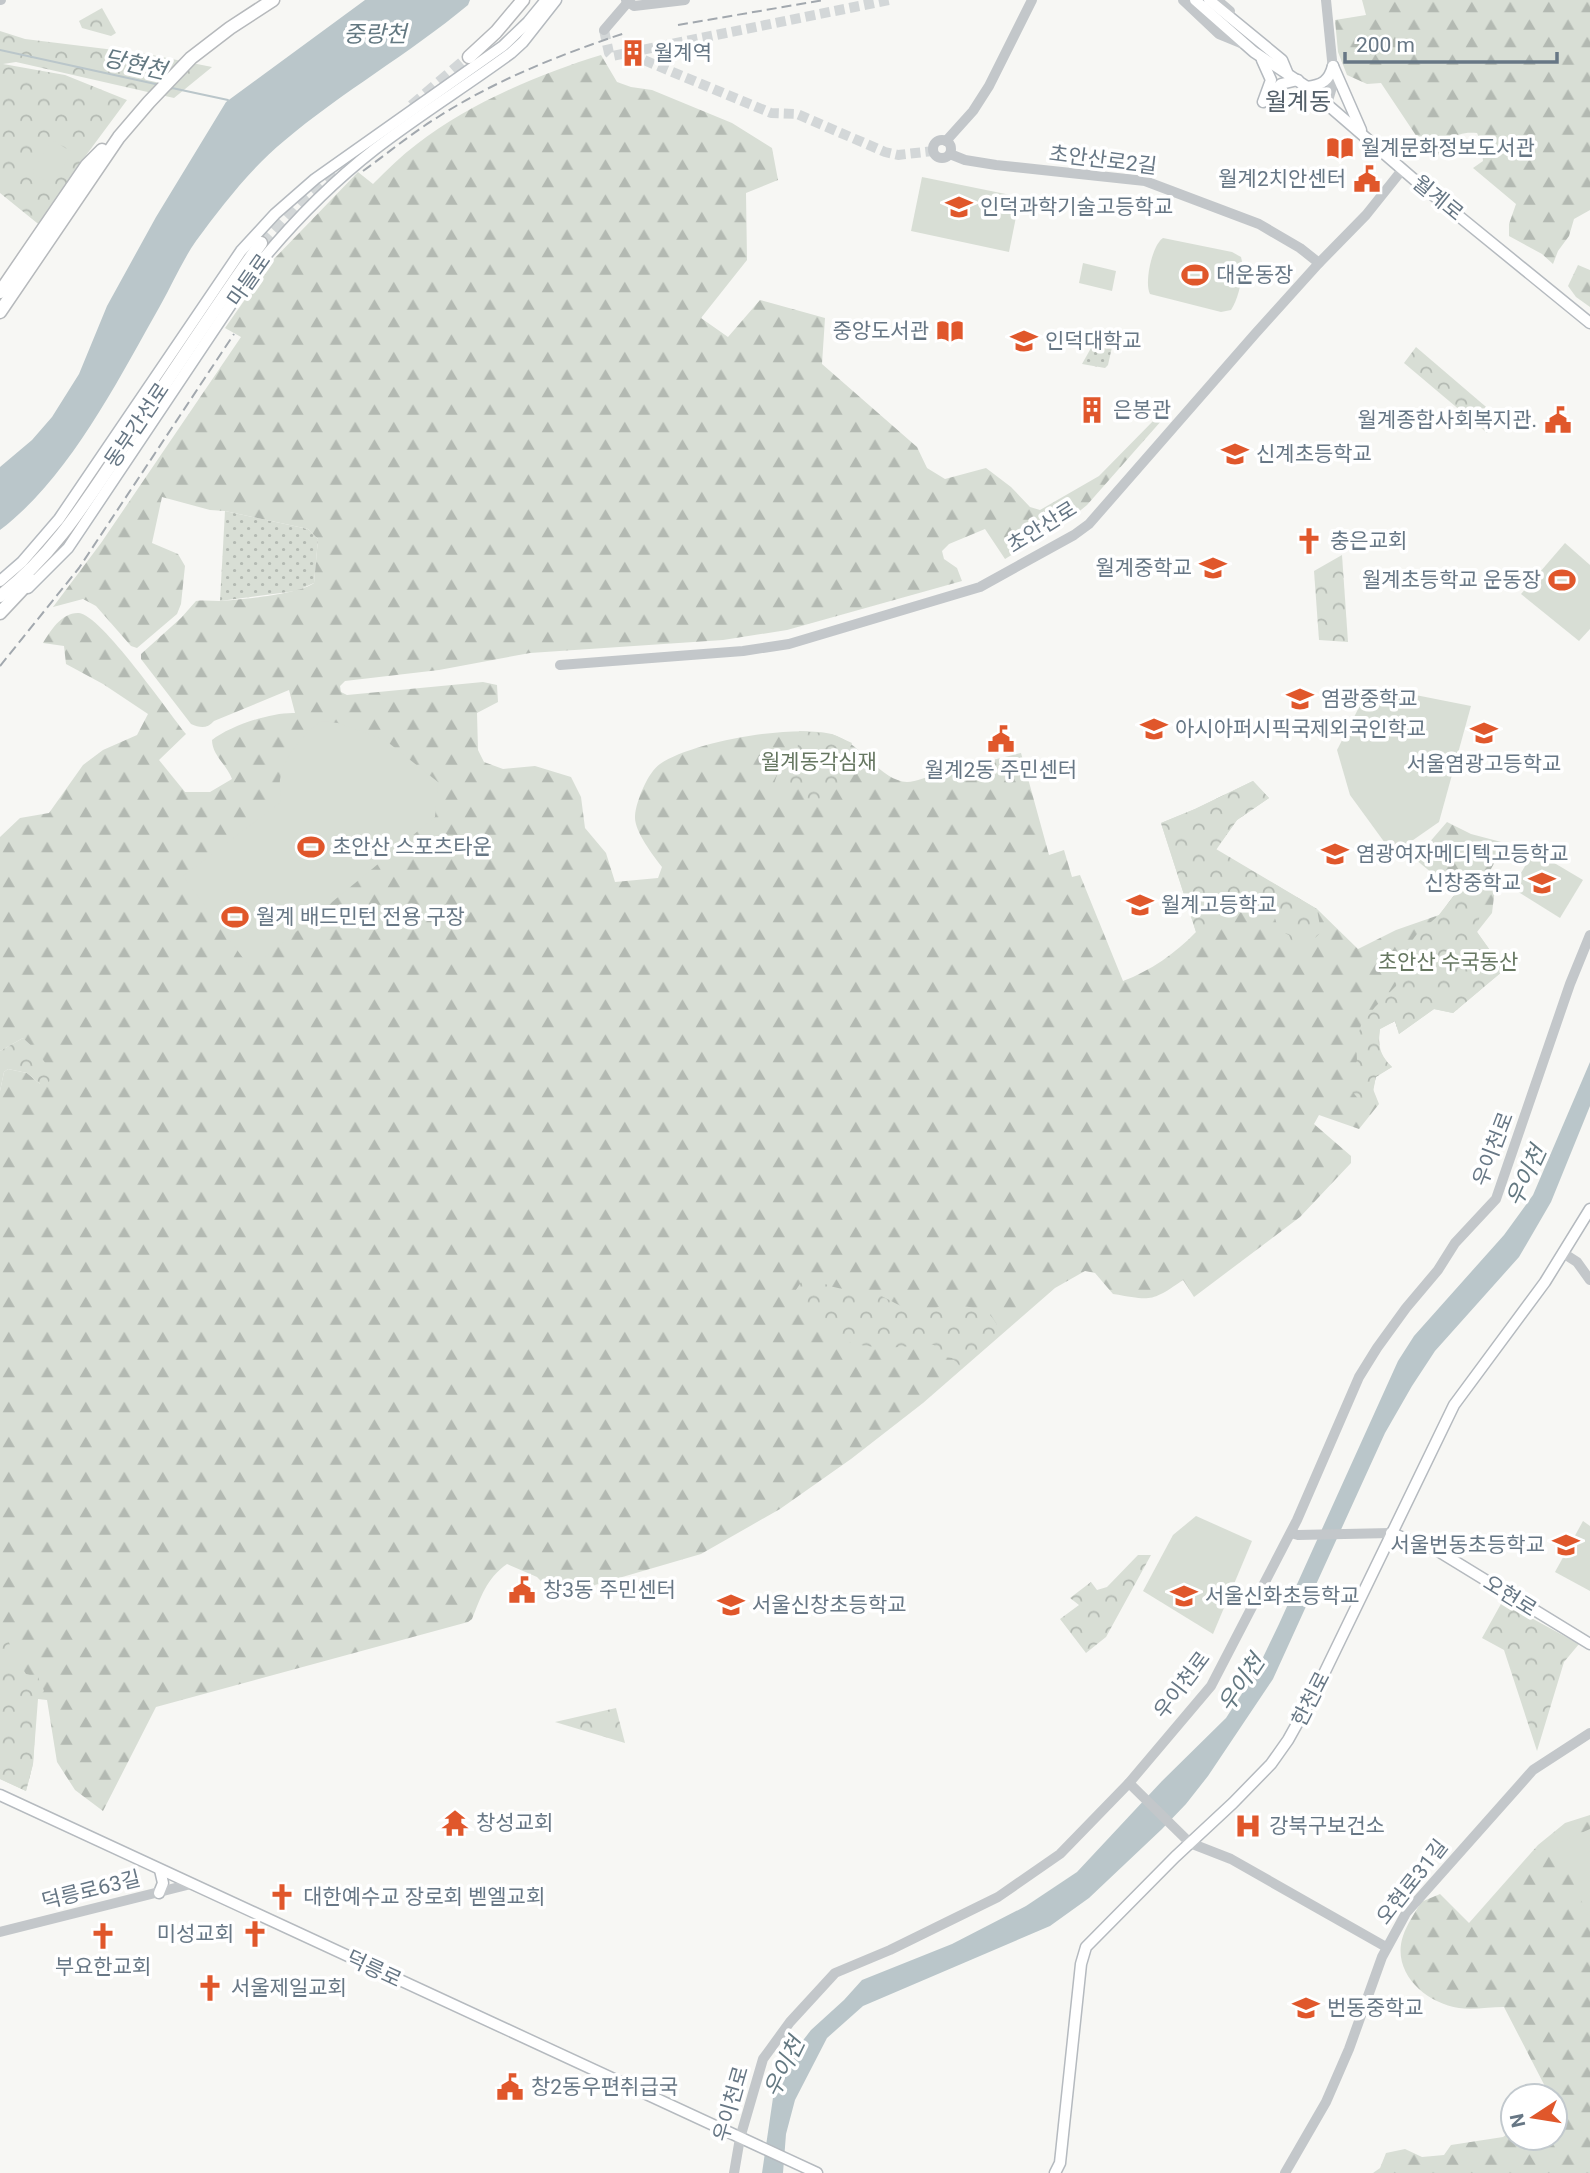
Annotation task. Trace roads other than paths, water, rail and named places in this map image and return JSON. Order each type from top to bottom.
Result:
[{"type":"highway","points":[[0,312],[119,137],[149,102],[191,58],[273,0]]},
{"type":"highway","points":[[468,57],[496,32],[523,0]]},
{"type":"highway","points":[[0,292],[87,165],[119,137]]},
{"type":"highway","name":"동부간선로","points":[[0,596],[20,581],[51,548],[89,497],[261,243]]},
{"type":"highway","points":[[0,613],[65,542],[89,497]]},
{"type":"main road","name":"마들로","points":[[0,581],[22,562],[59,519],[241,251],[275,214],[332,165],[503,46],[546,0]]},
{"type":"main road","name":"마들로","points":[[0,613],[44,574],[68,548],[254,270],[276,242],[324,193],[374,149],[511,53],[556,0]]},
{"type":"main road","name":"월계로","points":[[1195,0],[1252,45]]},
{"type":"main road","name":"월계로","points":[[1209,0],[1275,67],[1302,83],[1402,170],[1590,323]]},
{"type":"main road","points":[[1252,45],[1265,63],[1271,80],[1264,102],[1281,84],[1323,83],[1329,78],[1333,66]]},
{"type":"main road","points":[[1333,66],[1364,136]]},
{"type":"main road","name":"한천로","points":[[1055,2173],[1060,2164],[1081,1964],[1086,1947],[1259,1777],[1293,1733],[1454,1405],[1563,1253],[1590,1209]]},
{"type":"main road","name":"오현로","points":[[1391,1533],[1438,1551],[1590,1644]]},
{"type":"main road","name":"덕릉로","points":[[0,1795],[817,2173]]},
{"type":"main road","points":[[159,1893],[163,1883],[160,1870]]},
{"type":"street","points":[[604,30],[627,1],[634,6],[685,0]]},
{"type":"street","points":[[946,141],[989,86],[1032,0]]},
{"type":"street","points":[[1183,0],[1219,34],[1252,45]]},
{"type":"street","points":[[1217,0],[1252,45]]},
{"type":"street","points":[[1326,0],[1333,66],[1333,91],[1327,104]]},
{"type":"street","points":[[946,141],[951,147],[950,154],[947,158],[940,159],[933,152],[935,143],[946,141]]},
{"type":"street","name":"초안산로2길","points":[[950,154],[965,160],[996,165],[1145,181],[1259,224],[1300,248],[1319,263]]},
{"type":"street","name":"초안산로","points":[[560,665],[743,651],[785,645],[980,587],[1074,535],[1089,523],[1319,263],[1366,215],[1402,170]]},
{"type":"street","name":"우이천로","points":[[734,2173],[745,2140],[763,2059],[790,2022],[835,1973],[890,1950],[1019,1885],[1060,1854],[1129,1783],[1211,1686],[1291,1533],[1359,1377],[1455,1243],[1496,1199],[1570,984],[1590,935]]},
{"type":"street","points":[[1563,1253],[1577,1262],[1590,1280]]},
{"type":"street","points":[[1291,1533],[1391,1533]]},
{"type":"street","name":"오현로31길","points":[[1285,2173],[1326,2102],[1349,2049],[1386,1947],[1411,1906],[1533,1770],[1590,1733]]},
{"type":"street","points":[[1129,1783],[1190,1843],[1231,1859],[1386,1947]]},
{"type":"street","name":"덕릉로63길","points":[[0,1932],[191,1884]]},
{"type":"water","name":"중랑천","points":[[365,0],[470,0],[468,5],[446,23],[306,123],[248,176],[191,249],[109,396],[70,456],[25,508],[0,530],[0,467],[32,440],[52,417],[79,374],[107,306],[156,217],[226,102]]},
{"type":"water","name":"우이천","points":[[1590,1062],[1590,1106],[1551,1202],[1519,1257],[1435,1351],[1412,1386],[1385,1433],[1273,1679],[1208,1776],[1162,1829],[1089,1898],[1050,1926],[863,2006],[827,2038],[795,2100],[786,2134],[783,2173],[762,2173],[774,2091],[794,2052],[811,2030],[862,1980],[952,1944],[1026,1906],[1077,1872],[1162,1781],[1226,1718],[1256,1672],[1398,1361],[1414,1336],[1504,1235],[1533,1195]]},
{"type":"waterway","name":"당현천","points":[[0,50],[160,85]]},
{"type":"waterway","name":"당현천","points":[[172,88],[228,100]]},
{"type":"tunnel","points":[[604,30],[612,56],[889,0]]},
{"type":"tunnel","points":[[633,51],[639,58],[771,113],[797,114],[885,152],[898,155],[933,151]]},
{"type":"tunnel","points":[[412,106],[469,57]]},
{"type":"tunnel","points":[[261,243],[298,203],[335,169]]},
{"type":"railway","points":[[678,25],[824,0]]},
{"type":"railway","points":[[363,171],[428,123],[482,91],[552,59],[625,33]]},
{"type":"railway","points":[[0,666],[79,568],[234,334]]},
{"type":"place","name":"월계역","points":[[633,53]]},
{"type":"place","name":"월계문화정보도서관","points":[[1340,148]]},
{"type":"place","name":"월계2치안센터","points":[[1367,179]]},
{"type":"place","name":"인덕과학기술고등학교","points":[[959,207]]},
{"type":"place","name":"대운동장","points":[[1195,275]]},
{"type":"place","name":"중앙도서관","points":[[950,331]]},
{"type":"place","name":"인덕대학교","points":[[1024,341]]},
{"type":"place","name":"은봉관","points":[[1092,410]]},
{"type":"place","name":"월계종합사회복지관.","points":[[1558,420]]},
{"type":"place","name":"신계초등학교","points":[[1235,454]]},
{"type":"place","name":"충은교회","points":[[1309,541]]},
{"type":"place","name":"월계중학교","points":[[1213,568]]},
{"type":"place","name":"월계초등학교 운동장","points":[[1562,580]]},
{"type":"place","name":"염광중학교","points":[[1300,699]]},
{"type":"place","name":"아시아퍼시픽국제외국인학교","points":[[1154,729]]},
{"type":"place","name":"서울염광고등학교","points":[[1484,733]]},
{"type":"place","name":"월계2동 주민센터","points":[[1001,739]]},
{"type":"place","name":"초안산 스포츠타운","points":[[311,847]]},
{"type":"place","name":"염광여자메디텍고등학교","points":[[1335,854]]},
{"type":"place","name":"신창중학교","points":[[1542,883]]},
{"type":"place","name":"월계고등학교","points":[[1140,905]]},
{"type":"place","name":"월계 배드민턴 전용 구장","points":[[235,917]]},
{"type":"place","name":"서울번동초등학교","points":[[1566,1545]]},
{"type":"place","name":"창3동 주민센터","points":[[522,1590]]},
{"type":"place","name":"서울신화초등학교","points":[[1184,1596]]},
{"type":"place","name":"서울신창초등학교","points":[[731,1605]]},
{"type":"place","name":"창성교회","points":[[455,1823]]},
{"type":"place","name":"강북구보건소","points":[[1248,1826]]},
{"type":"place","name":"대한예수교 장로회 벧엘교회","points":[[282,1897]]},
{"type":"place","name":"미성교회","points":[[255,1934]]},
{"type":"place","name":"부요한교회","points":[[103,1936]]},
{"type":"place","name":"서울제일교회","points":[[210,1988]]},
{"type":"place","name":"번동중학교","points":[[1306,2008]]},
{"type":"place","name":"창2동우편취급국","points":[[510,2087]]},
{"type":"district","name":"월계동","points":[[1298,102]]},
{"type":"park label","name":"월계동각심재","points":[[819,762]]},
{"type":"park label","name":"초안산 수국동산","points":[[1448,962]]}]
